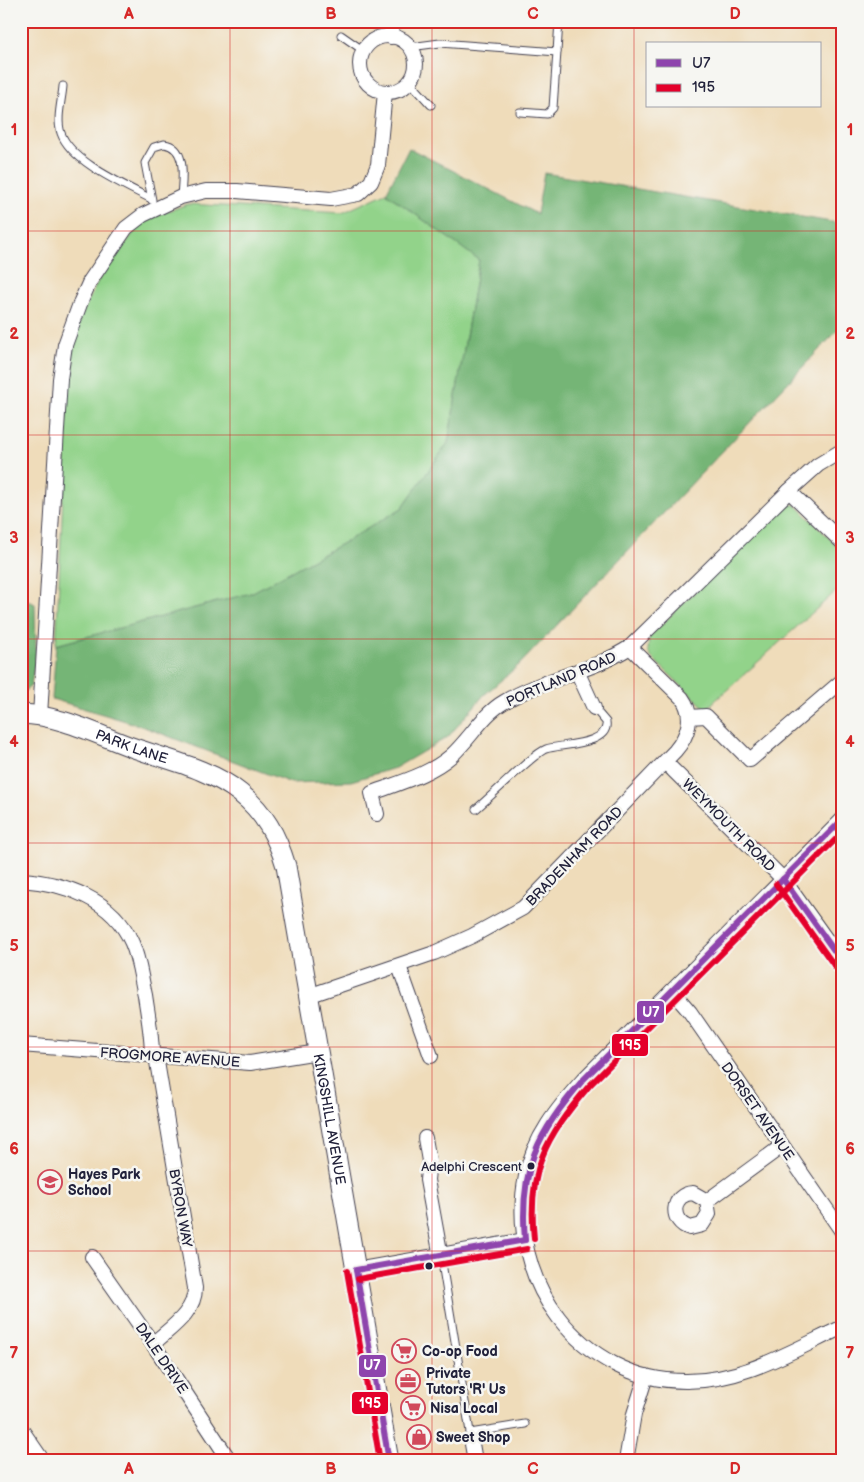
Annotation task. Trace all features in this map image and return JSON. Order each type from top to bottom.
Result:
[{"type":"street","points":[[391,37],[392,21]]},
{"type":"street","points":[[391,37],[401,40],[410,47],[414,54],[416,68],[410,82],[399,90],[386,92],[375,89],[363,77],[360,67],[364,51],[378,38],[391,37]]},
{"type":"street","points":[[31,715],[58,404],[65,345],[81,301],[113,245],[132,222],[153,204],[221,190],[331,199],[358,194],[371,182],[378,165],[386,92]]},
{"type":"street","name":"PORTLAND ROAD","points":[[377,814],[372,793],[420,774],[444,761],[470,737],[491,712],[506,700],[610,659],[630,648],[789,491],[818,465],[843,450]]},
{"type":"street","points":[[789,491],[843,543]]},
{"type":"street","points":[[630,648],[682,698],[689,717],[706,716],[750,760],[843,680]]},
{"type":"street","points":[[577,671],[594,708]]},
{"type":"street","name":"PARK LANE","points":[[31,715],[195,770],[238,791]]},
{"type":"street","name":"BRADENHAM ROAD","points":[[308,996],[399,966],[472,936],[523,908],[665,762],[684,740],[689,717]]},
{"type":"street","name":"WEYMOUTH ROAD","points":[[665,762],[783,879],[843,963]]},
{"type":"street","name":"KINGSHILL AVENUE","points":[[238,791],[264,817],[281,850],[356,1270],[386,1460]]},
{"type":"street","points":[[843,819],[583,1080],[543,1130],[526,1175],[522,1212],[525,1240],[538,1284],[552,1309],[573,1334],[610,1362],[646,1376],[686,1381],[732,1376],[759,1366],[843,1327]]},
{"type":"street","name":"BYRON WAY","points":[[21,880],[48,882],[70,889],[101,906],[120,924],[132,942],[139,965],[195,1293],[188,1311],[153,1344]]},
{"type":"street","points":[[399,966],[431,1056]]},
{"type":"street","name":"DORSET AVENUE","points":[[672,991],[690,1012],[843,1233]]},
{"type":"street","name":"FROGMORE AVENUE","points":[[21,1045],[250,1063],[318,1052]]},
{"type":"street","points":[[425,1138],[429,1161],[427,1180],[441,1257]]},
{"type":"street","points":[[706,1201],[782,1146]]},
{"type":"street","points":[[356,1270],[441,1257],[525,1240]]},
{"type":"street","name":"DALE DRIVE","points":[[92,1257],[153,1344],[230,1461]]},
{"type":"street","points":[[626,1461],[634,1414],[646,1376]]},
{"type":"street","points":[[21,1429],[43,1461]]},
{"type":"street","points":[[471,1439],[475,1461]]},
{"type":"lane","points":[[520,112],[547,114],[553,108],[559,21]]},
{"type":"lane","points":[[341,36],[364,51]]},
{"type":"lane","points":[[410,47],[440,43],[557,52]]},
{"type":"lane","points":[[410,82],[432,105]]},
{"type":"lane","points":[[63,86],[60,132],[72,151],[84,161],[153,204]]},
{"type":"lane","points":[[153,204],[145,163],[154,147],[164,144],[176,149],[181,158],[180,197]]},
{"type":"lane","points":[[476,809],[541,751],[583,742],[603,734],[607,729],[606,722],[594,708]]},
{"type":"lane","points":[[441,1257],[471,1439],[525,1424]]},
{"type":"green space","points":[[409,148],[537,214],[544,173],[843,224],[843,335],[837,331],[520,664],[484,695],[448,737],[395,768],[351,781],[291,783],[139,725],[52,699],[56,645],[251,593],[347,541],[402,508],[448,443],[479,260],[386,193]]},
{"type":"green space","points":[[386,193],[479,260],[448,443],[402,508],[347,541],[251,593],[56,645],[69,367],[79,320],[99,279],[143,220],[188,204],[342,213]]},
{"type":"green space","points":[[783,504],[796,505],[843,552],[843,585],[706,709],[650,656],[648,651],[649,637]]},
{"type":"green space","points":[[27,600],[35,604],[36,654],[31,686],[21,694],[21,602]]},
{"type":"transit line","name":"U7","points":[[525,1240],[525,1192],[534,1153],[543,1135],[567,1099],[583,1080],[843,819]]},
{"type":"transit line","name":"195","points":[[534,1239],[533,1193],[537,1174],[542,1156],[561,1122],[589,1086],[843,832]]},
{"type":"transit line","name":"U7","points":[[783,879],[843,963]]},
{"type":"transit line","name":"195","points":[[776,884],[836,968]]},
{"type":"transit line","name":"U7","points":[[356,1270],[525,1240]]},
{"type":"transit line","name":"195","points":[[358,1279],[527,1249]]},
{"type":"transit line","name":"U7","points":[[356,1270],[389,1461]]},
{"type":"transit line","name":"195","points":[[347,1271],[380,1461]]},
{"type":"place","name":"Adelphi Crescent","points":[[531,1166]]},
{"type":"place","name":"Hayes Park School","points":[[50,1182]]},
{"type":"place","name":"Co-op Food","points":[[404,1351]]},
{"type":"place","name":"Private Tutors 'R' Us","points":[[408,1381]]},
{"type":"place","name":"Nisa Local","points":[[413,1408]]},
{"type":"place","name":"Sweet Shop","points":[[419,1437]]}]
